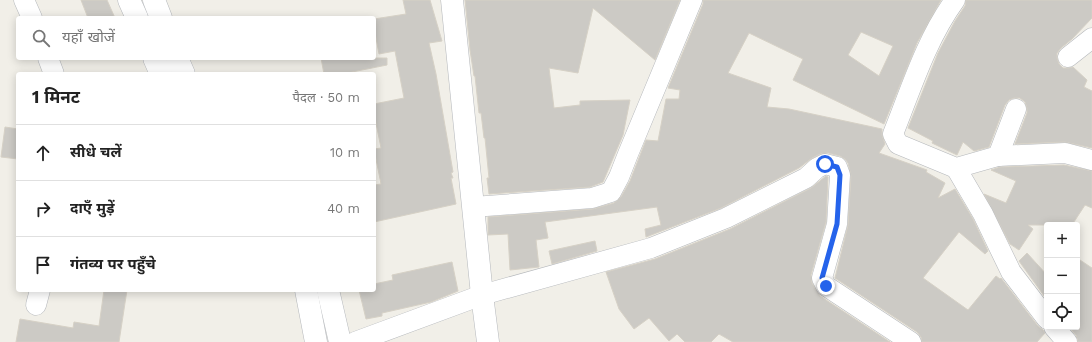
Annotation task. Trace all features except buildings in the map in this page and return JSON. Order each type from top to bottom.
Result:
[{"type":"street","points":[[24,0],[31,16]]},
{"type":"street","points":[[129,0],[136,16]]},
{"type":"street","points":[[154,0],[160,16]]},
{"type":"street","points":[[452,0],[488,342]]},
{"type":"street","points":[[473,207],[592,198],[611,192],[619,177],[692,0]]},
{"type":"street","points":[[955,0],[937,29],[922,60],[893,134],[898,144],[956,168],[983,214],[1011,272],[1044,315]]},
{"type":"street","points":[[1068,57],[1092,38]]},
{"type":"street","points":[[49,60],[53,72]]},
{"type":"street","points":[[155,60],[160,72]]},
{"type":"street","points":[[178,60],[183,72]]},
{"type":"street","points":[[998,156],[1016,109]]},
{"type":"street","points":[[956,168],[998,156],[1065,152],[1092,160]]},
{"type":"street","points":[[355,342],[482,295],[651,248],[726,218],[806,178],[817,168],[825,164],[837,167],[840,175],[837,224],[822,278],[824,283],[911,342]]},
{"type":"street","points":[[306,292],[316,342]]},
{"type":"street","points":[[328,292],[340,342]]},
{"type":"street","points":[[1057,330],[1067,342]]},
{"type":"route","points":[[825,164],[837,167],[840,175],[837,224],[822,278],[826,286]]}]
